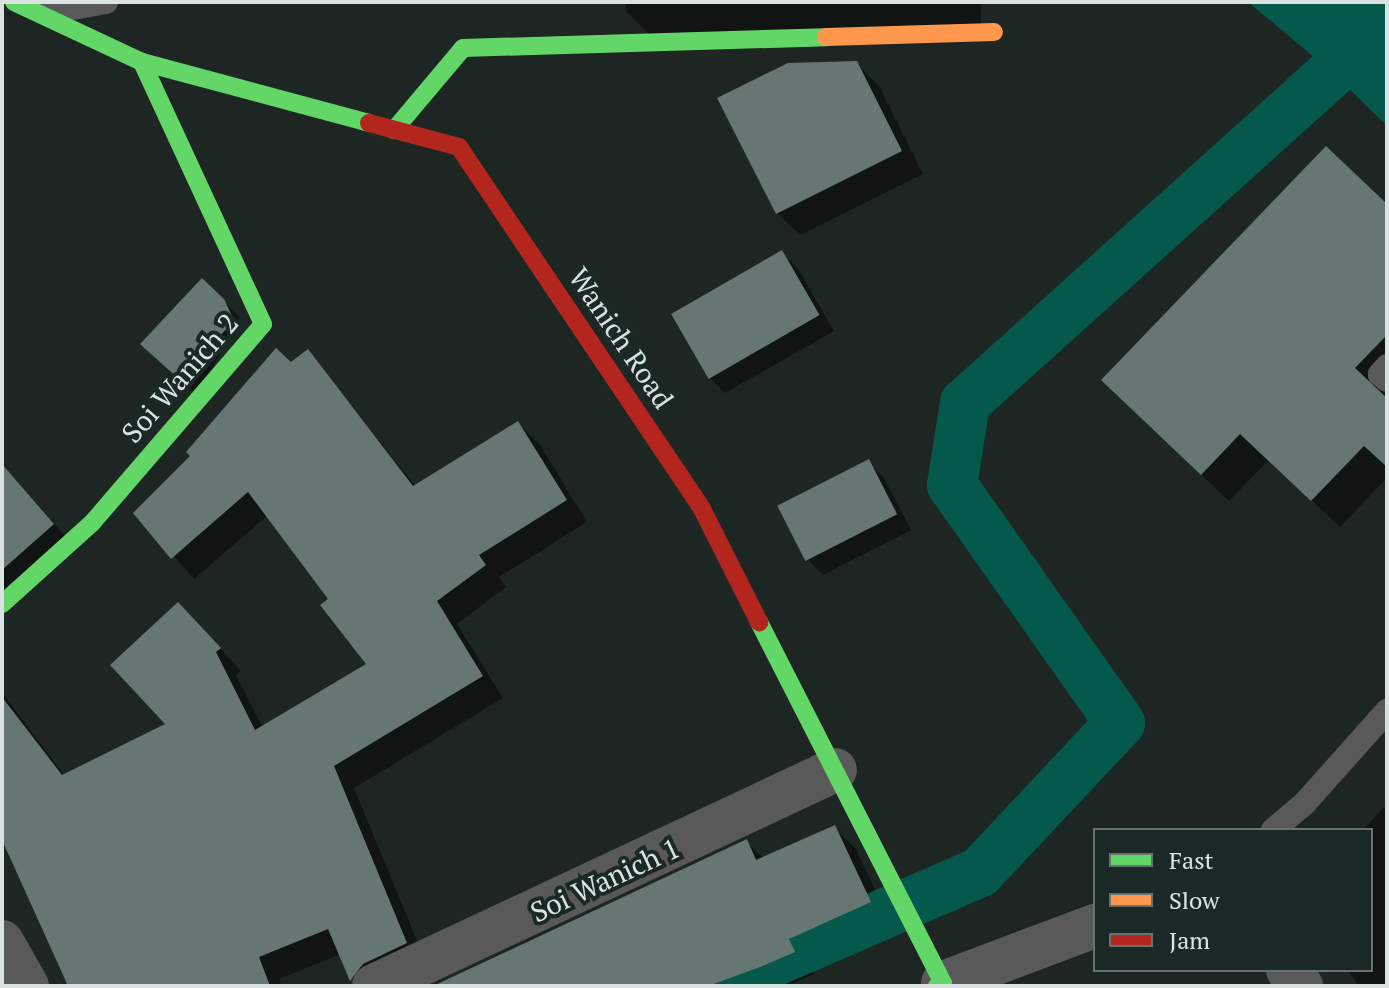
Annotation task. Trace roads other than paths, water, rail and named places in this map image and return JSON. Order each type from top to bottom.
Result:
[{"type":"street","name":"Wanich Road","points":[[14,2],[36,15],[142,62],[459,147],[702,509],[940,984]]},
{"type":"street","points":[[394,130],[463,48],[994,32]]},
{"type":"street","name":"Soi Wanich 2","points":[[2,604],[92,523],[263,324],[142,62]]},
{"type":"street","name":"Soi Wanich 1","points":[[374,986],[835,770]]},
{"type":"street","points":[[940,984],[1093,927]]},
{"type":"street","points":[[2,942],[27,986]]},
{"type":"lane","points":[[36,15],[106,2]]},
{"type":"lane","points":[[1387,366],[1380,374],[1387,380]]},
{"type":"lane","points":[[1275,828],[1304,804],[1387,711]]},
{"type":"waterway","points":[[718,986],[980,872],[1120,723],[952,485],[965,403],[1332,72]]}]
